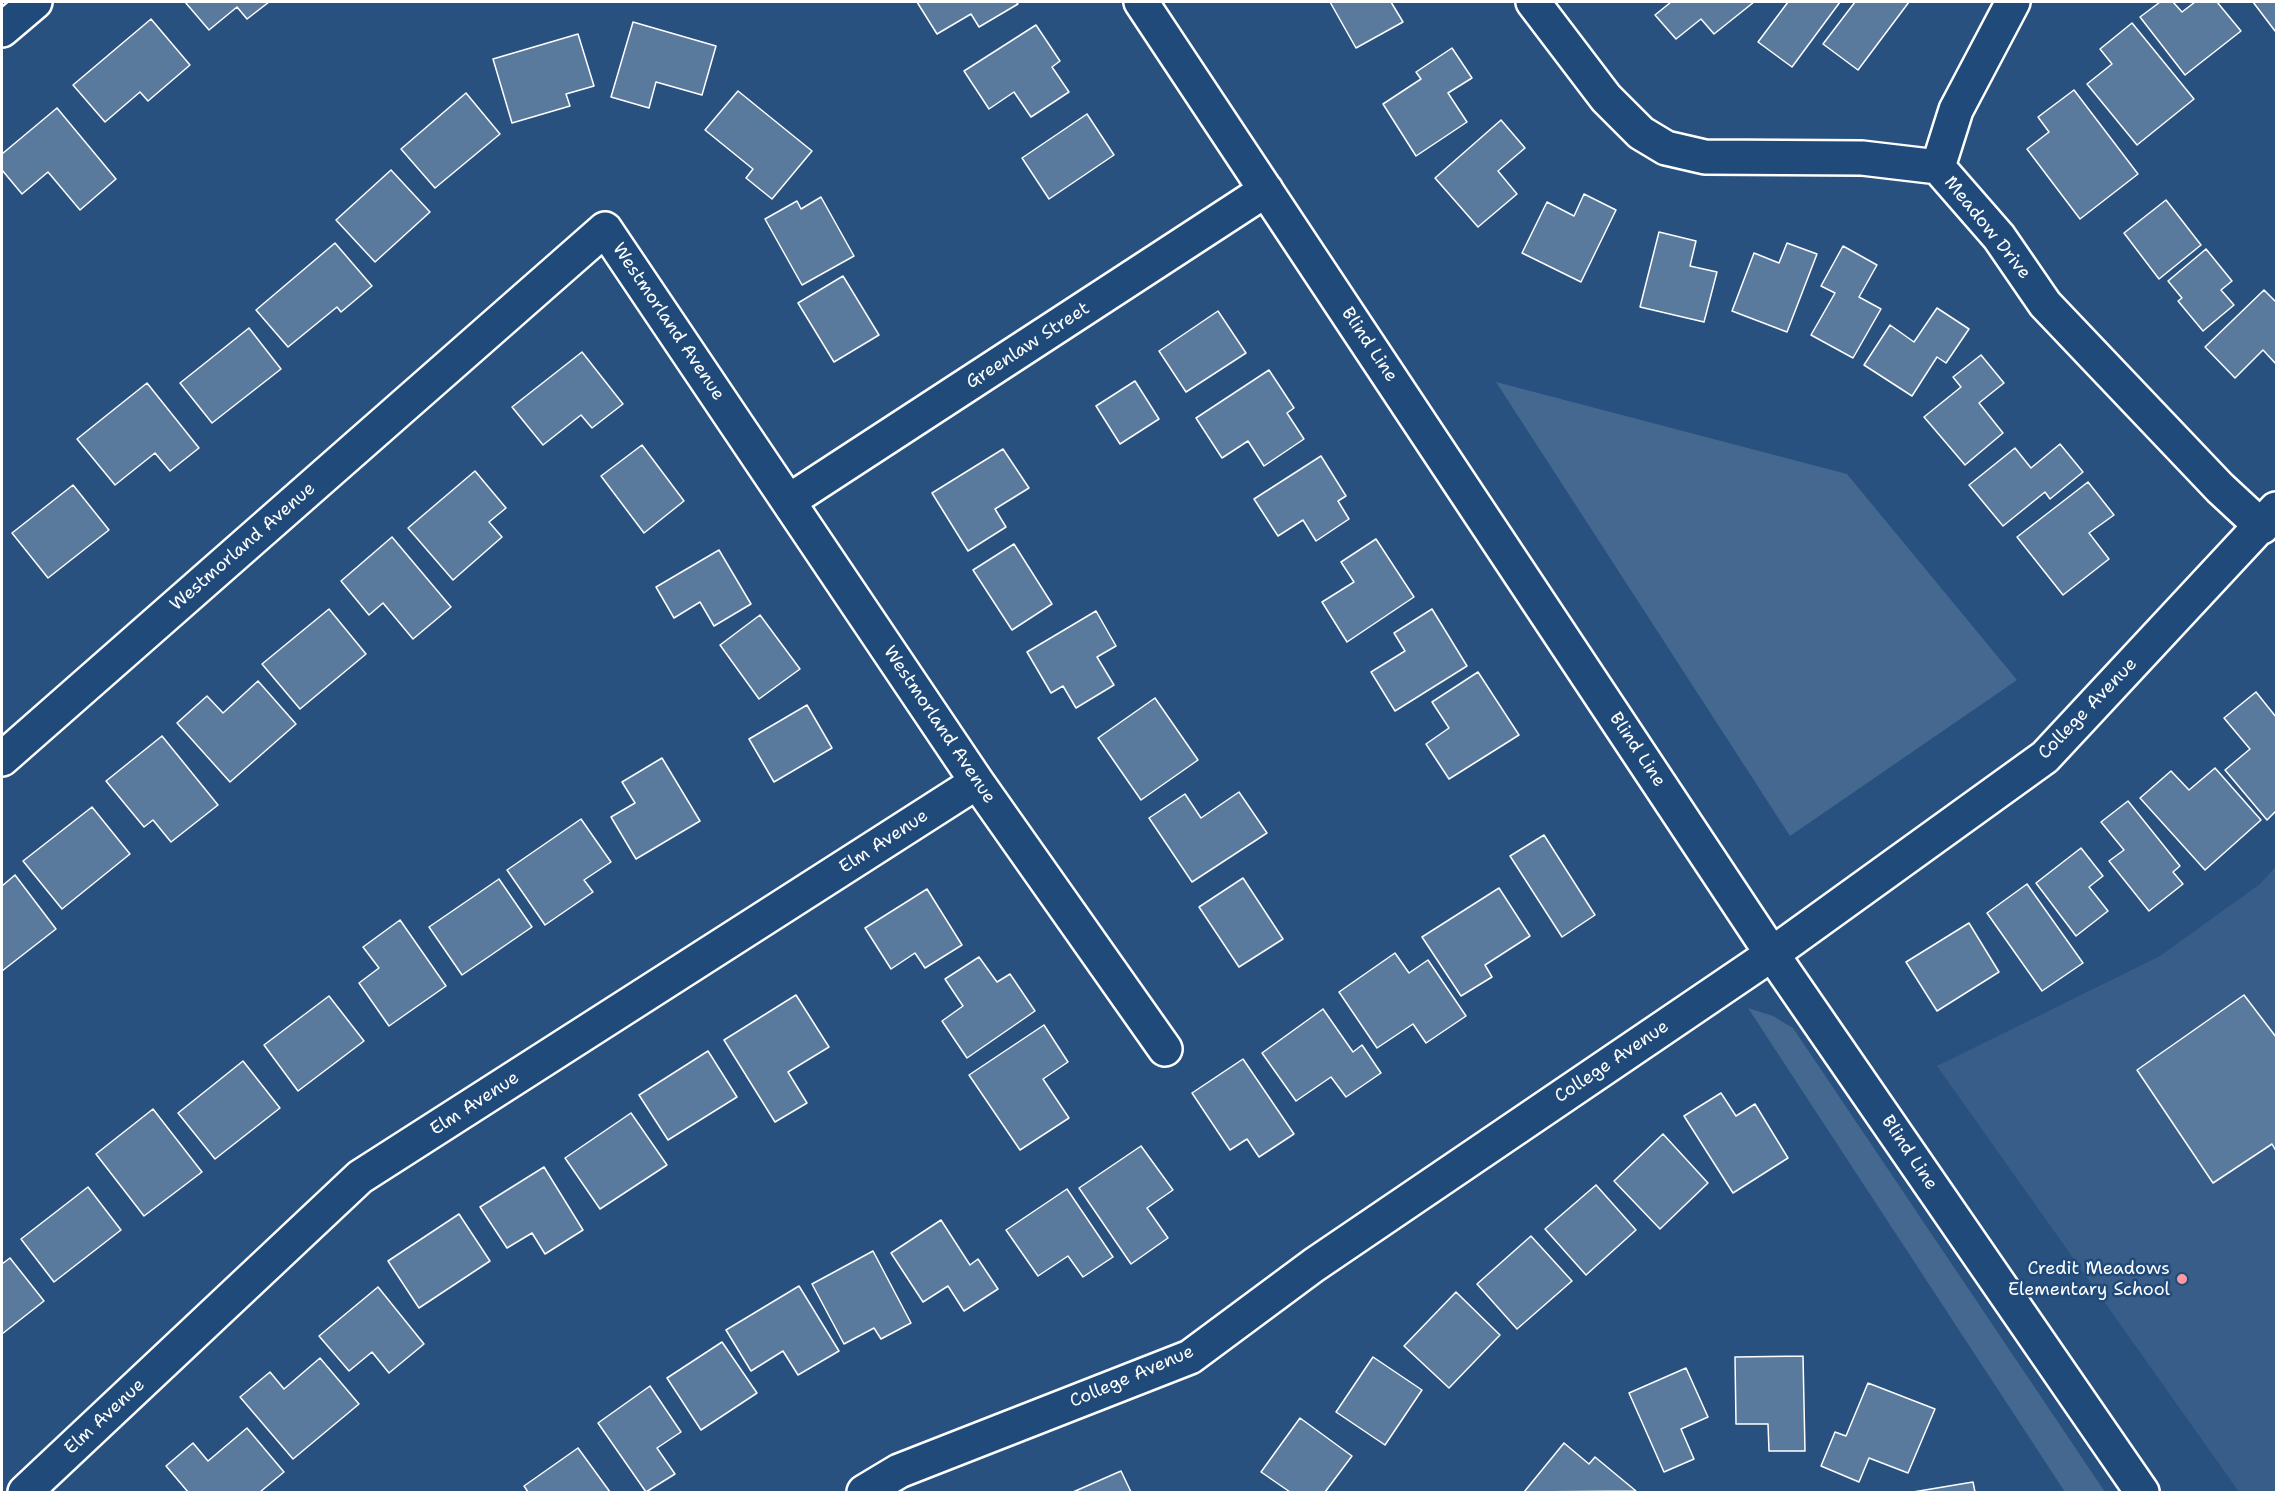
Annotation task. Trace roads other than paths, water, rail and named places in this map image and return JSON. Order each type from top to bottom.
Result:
[{"type":"street","points":[[2,30],[35,2]]},
{"type":"street","name":"Blind Line","points":[[1141,2],[1772,954],[2142,1492]]},
{"type":"street","name":"Meadow Drive","points":[[1533,2],[1606,98],[1641,133],[1666,148],[1705,157],[1862,158],[1938,167],[1999,237],[2045,304],[2220,488],[2269,518]]},
{"type":"street","points":[[1938,167],[1956,110],[2013,2]]},
{"type":"street","name":"Greenlaw Street","points":[[789,501],[1266,190]]},
{"type":"street","name":"Westmorland Avenue","points":[[2,759],[605,229],[977,782],[1165,1049]]},
{"type":"street","name":"College Avenue","points":[[864,1492],[905,1481],[1190,1357],[1314,1265],[1772,954],[2044,757],[2269,518]]},
{"type":"street","name":"Elm Avenue","points":[[25,1492],[360,1177],[977,782]]},
{"type":"place","name":"Credit Meadows Elementary School","points":[[2182,1279]]}]
